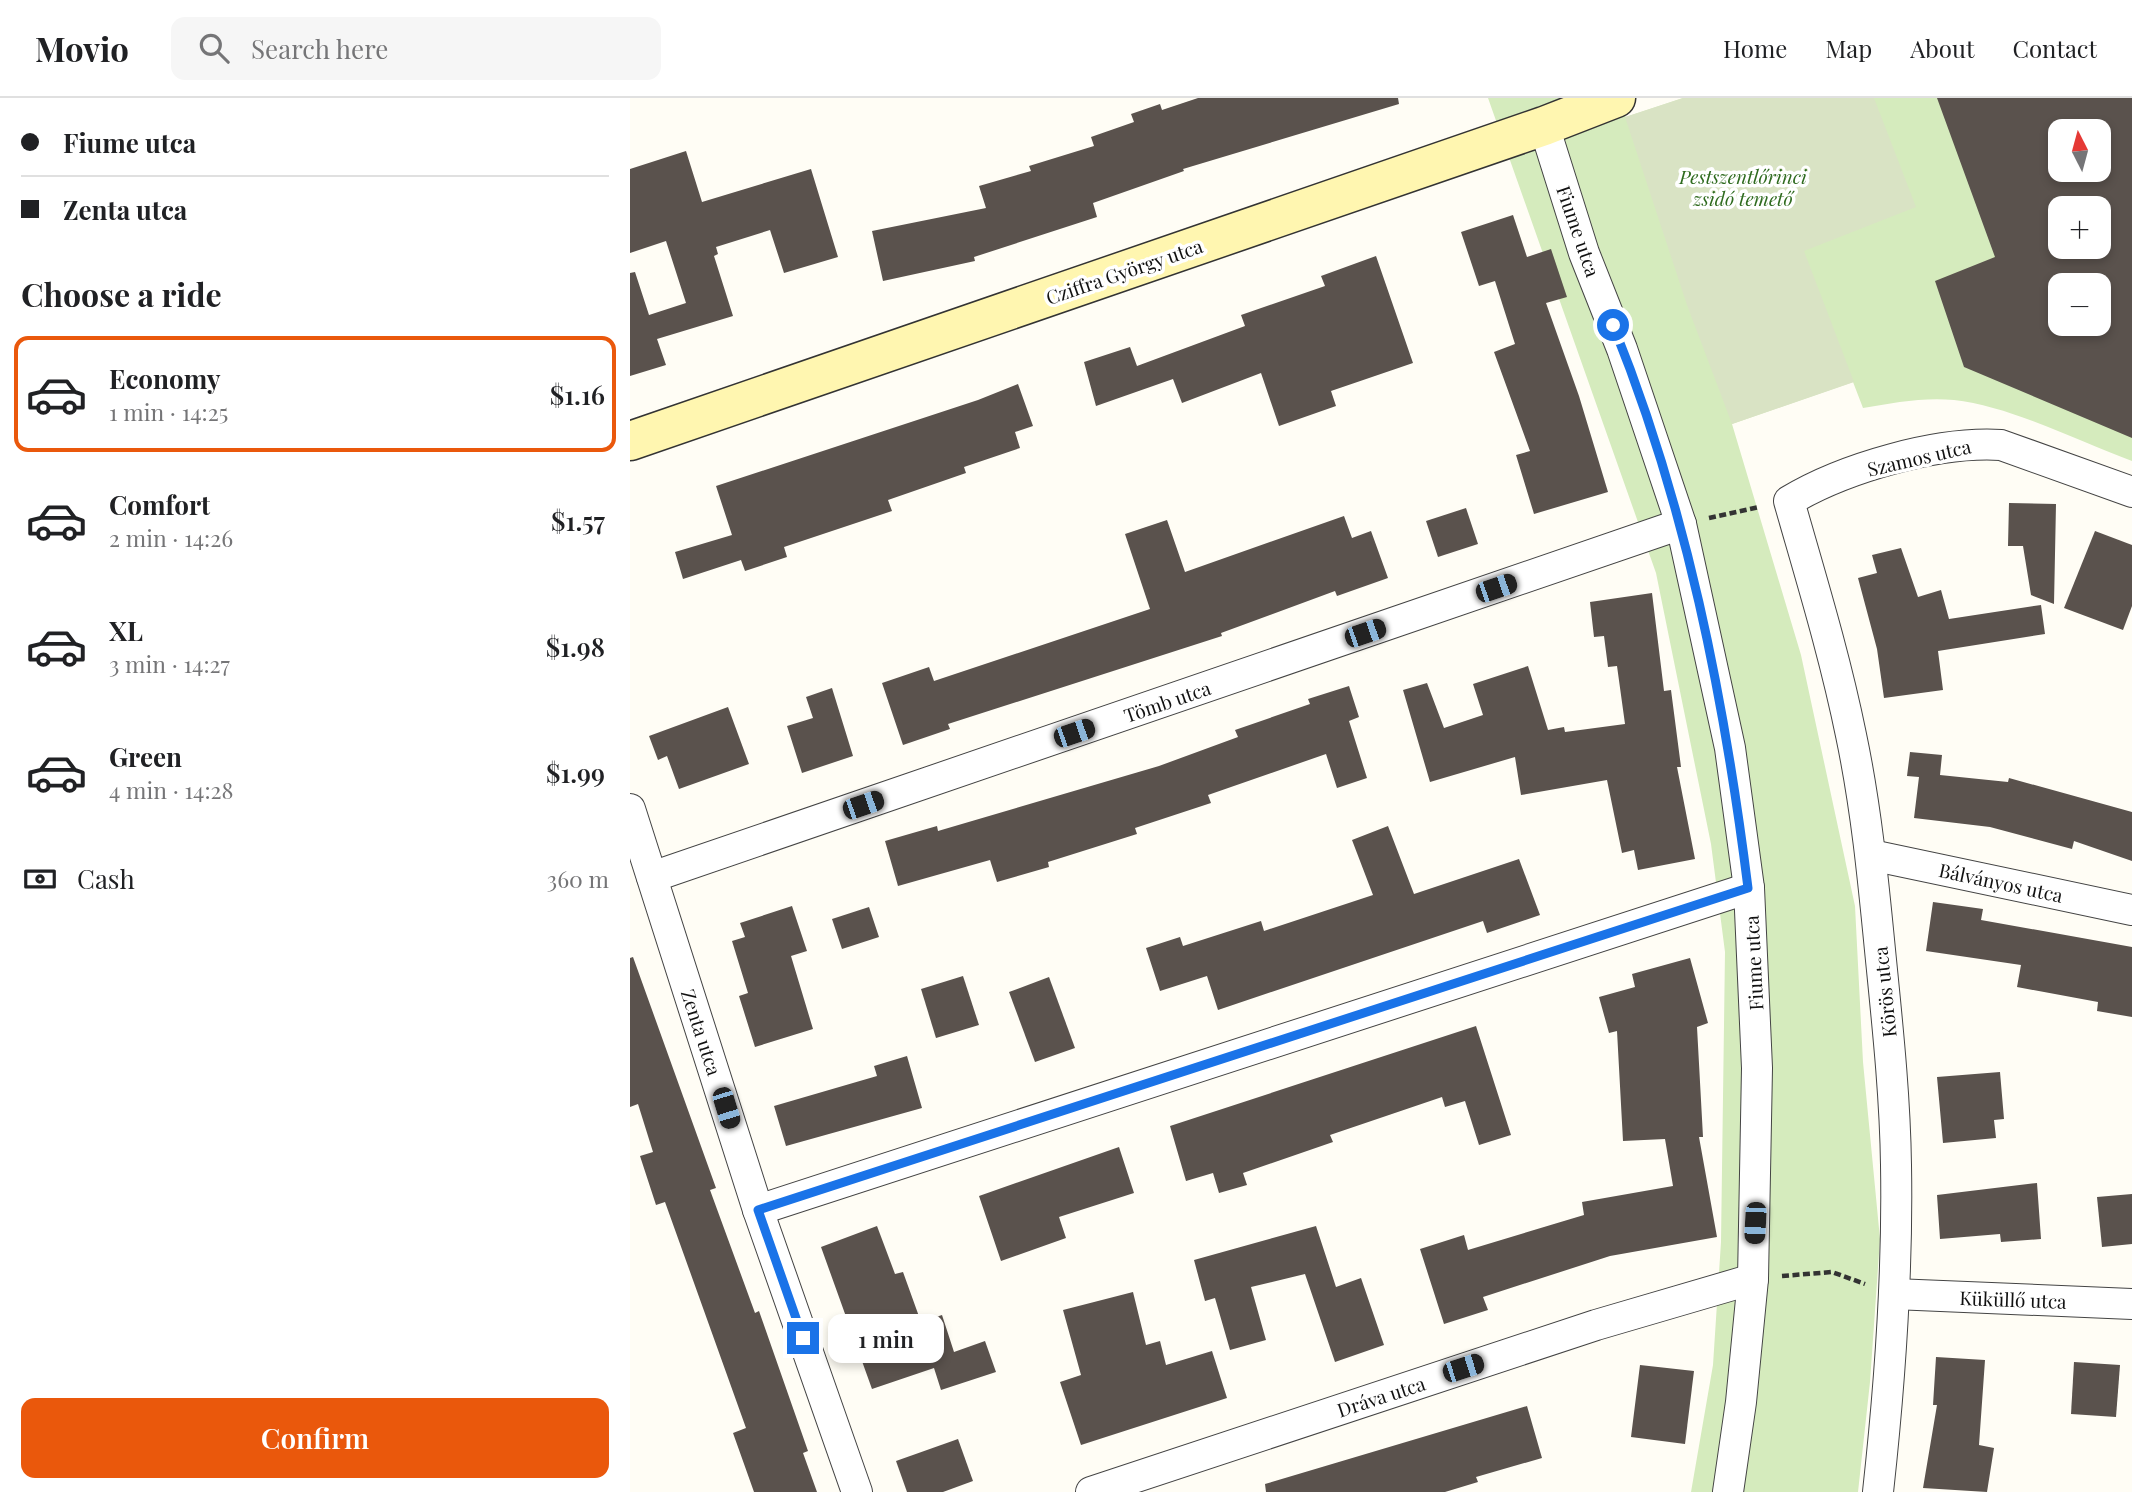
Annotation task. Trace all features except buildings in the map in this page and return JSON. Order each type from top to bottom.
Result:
[{"type":"street","name":"Cziffra György utca","points":[[630,441],[1544,127],[1616,98]]},
{"type":"street","name":"Fiume utca","points":[[1544,127],[1584,253],[1622,349],[1681,524],[1730,748],[1748,888],[1758,1068],[1753,1279],[1741,1402],[1728,1492]]},
{"type":"street","name":"Szamos utca","points":[[1789,501],[1816,485],[1889,462],[1979,444],[2001,445],[2132,492]]},
{"type":"street","name":"Körös utca","points":[[1789,501],[1836,666],[1871,855],[1891,1061],[1896,1166],[1892,1364],[1878,1492]]},
{"type":"street","name":"Tömb utca","points":[[652,877],[1681,524]]},
{"type":"street","name":"Zenta utca","points":[[630,810],[758,1210],[857,1492]]},
{"type":"street","name":"Bálványos utca","points":[[1871,855],[2132,910]]},
{"type":"street","points":[[758,1210],[1748,888]]},
{"type":"street","name":"Dráva utca","points":[[1091,1492],[1595,1325],[1753,1279]]},
{"type":"street","name":"Küküllő utca","points":[[1894,1294],[2132,1304]]},
{"type":"path","points":[[1681,524],[1789,501]]},
{"type":"path","points":[[1753,1279],[1832,1272],[1894,1294]]},
{"type":"green space","points":[[1488,98],[1613,98],[1626,117],[1683,98],[2132,98],[2132,461],[2044,425],[1976,404],[1931,399],[1863,408],[1853,382],[1732,424],[1801,655],[1855,906],[1863,1062],[1880,1239],[1870,1382],[1858,1492],[1691,1492],[1713,1365],[1721,1242],[1725,952],[1711,844],[1656,573]]},
{"type":"green space","name":"Pestszentlőrinci zsidó temető","points":[[1683,98],[1874,98],[1916,207],[1804,251],[1854,382],[1732,424],[1687,305],[1625,117]]},
{"type":"route","points":[[803,1338],[758,1210],[1748,888],[1730,748],[1681,524],[1613,325]]}]
